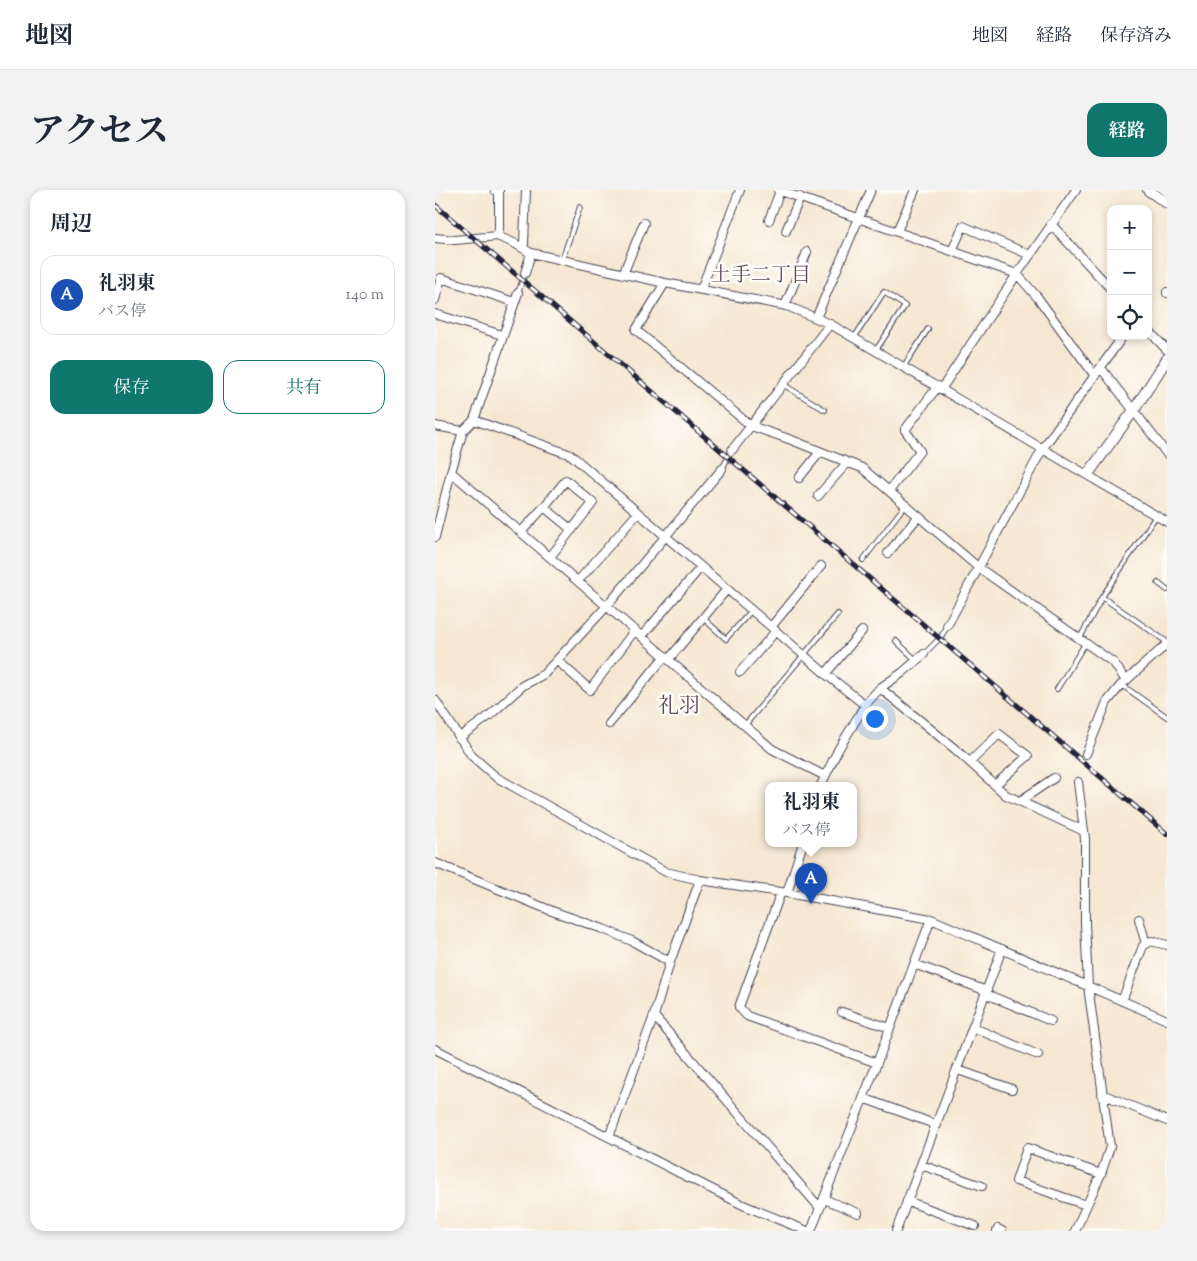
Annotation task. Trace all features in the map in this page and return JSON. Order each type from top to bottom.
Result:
[{"type":"street","points":[[495,190],[499,191],[499,228],[497,236]]},
{"type":"street","points":[[522,248],[524,244],[526,190]]},
{"type":"street","points":[[701,289],[740,190]]},
{"type":"street","points":[[769,220],[779,190],[1017,274],[1038,298],[1095,376]]},
{"type":"street","points":[[816,318],[871,190]]},
{"type":"street","points":[[897,231],[915,190]]},
{"type":"street","points":[[889,491],[920,452],[905,430],[940,387],[1076,190]]},
{"type":"street","points":[[1148,190],[1167,203]]},
{"type":"street","points":[[786,231],[800,197]]},
{"type":"street","points":[[623,274],[644,223]]},
{"type":"street","points":[[1051,224],[1107,286]]},
{"type":"street","points":[[952,251],[963,226],[1030,255]]},
{"type":"street","points":[[435,238],[455,240],[497,236],[531,253],[665,283],[785,306],[816,318],[904,366],[1167,522]]},
{"type":"street","points":[[785,306],[807,252]]},
{"type":"street","points":[[525,273],[531,253]]},
{"type":"street","points":[[435,300],[441,278],[514,302]]},
{"type":"street","points":[[665,283],[636,330],[751,426],[862,468],[979,568],[1114,663],[1123,683]]},
{"type":"street","points":[[435,537],[463,431],[474,420],[518,293]]},
{"type":"street","points":[[435,314],[503,335]]},
{"type":"street","points":[[732,450],[830,324]]},
{"type":"street","points":[[1152,334],[1167,350]]},
{"type":"street","points":[[947,626],[1043,448],[1120,340]]},
{"type":"street","points":[[1088,474],[1134,410],[1167,359]]},
{"type":"street","points":[[1101,368],[1167,454]]},
{"type":"street","points":[[474,420],[571,455],[826,674],[865,705]]},
{"type":"street","points":[[435,426],[463,431]]},
{"type":"street","points":[[799,478],[820,452]]},
{"type":"street","points":[[818,496],[847,463]]},
{"type":"street","points":[[459,738],[489,716],[522,686],[544,674],[607,606],[722,470]]},
{"type":"street","points":[[451,472],[772,748],[825,776]]},
{"type":"street","points":[[521,532],[566,480],[593,503],[549,556]]},
{"type":"street","points":[[544,507],[572,530]]},
{"type":"street","points":[[578,581],[638,513]]},
{"type":"street","points":[[888,553],[918,516]]},
{"type":"street","points":[[740,672],[821,566]]},
{"type":"street","points":[[642,636],[701,567]]},
{"type":"street","points":[[609,724],[727,589]]},
{"type":"street","points":[[557,660],[590,690],[635,630]]},
{"type":"street","points":[[826,674],[862,631]]},
{"type":"street","points":[[1086,754],[1107,702],[1123,683],[1167,643]]},
{"type":"street","points":[[822,782],[865,705],[880,688],[924,654]]},
{"type":"street","points":[[880,688],[1006,794],[1084,831]]},
{"type":"street","points":[[435,700],[471,756],[485,769],[513,788],[666,872],[700,880],[784,892],[931,919],[1167,1020]]},
{"type":"street","points":[[970,762],[999,734],[1028,756],[995,785]]},
{"type":"street","points":[[1020,801],[1055,778]]},
{"type":"street","points":[[1075,1231],[1101,1174],[1110,1147],[1088,986],[1084,831],[1078,782]]},
{"type":"street","points":[[801,847],[739,1007],[747,1016],[877,1063]]},
{"type":"street","points":[[435,863],[553,911],[603,929],[669,962]]},
{"type":"street","points":[[609,1137],[654,1016],[669,962],[700,880]]},
{"type":"street","points":[[435,1049],[743,1205],[809,1231],[824,1199],[931,919]]},
{"type":"street","points":[[1139,919],[1146,944]]},
{"type":"street","points":[[1123,1001],[1143,946],[1151,941],[1167,945]]},
{"type":"street","points":[[896,1231],[1003,949]]},
{"type":"street","points":[[914,964],[987,992],[1051,1021]]},
{"type":"street","points":[[842,1012],[890,1028]]},
{"type":"street","points":[[654,1016],[820,1208]]},
{"type":"street","points":[[974,1028],[1038,1055]]},
{"type":"street","points":[[958,1070],[1012,1089]]},
{"type":"street","points":[[1102,1094],[1167,1121]]},
{"type":"street","points":[[863,1098],[937,1125]]},
{"type":"street","points":[[1086,1205],[1016,1181],[1027,1148],[1101,1174]]},
{"type":"street","points":[[921,1165],[982,1186]]},
{"type":"street","points":[[824,1199],[858,1213]]},
{"type":"street","points":[[907,1201],[975,1226]]},
{"type":"street","points":[[997,1231],[998,1229],[1002,1231]]},
{"type":"lane","points":[[562,260],[580,207]]},
{"type":"lane","points":[[518,293],[525,273]]},
{"type":"lane","points":[[855,338],[884,292],[905,306],[876,350]]},
{"type":"lane","points":[[904,366],[928,329]]},
{"type":"lane","points":[[784,385],[825,410]]},
{"type":"lane","points":[[722,470],[732,450]]},
{"type":"lane","points":[[863,560],[906,504]]},
{"type":"lane","points":[[1057,689],[1083,640],[1101,597],[1156,515]]},
{"type":"lane","points":[[1158,583],[1167,590]]},
{"type":"lane","points":[[1101,597],[1167,643]]},
{"type":"lane","points":[[703,618],[726,639],[752,610]]},
{"type":"lane","points":[[745,725],[838,614]]},
{"type":"lane","points":[[924,654],[947,626]]},
{"type":"lane","points":[[896,642],[917,661]]},
{"type":"lane","points":[[1123,683],[1167,717]]},
{"type":"railway","points":[[435,205],[1167,834]]},
{"type":"place","name":"礼羽東","points":[[811,904]]},
{"type":"district","name":"土手二丁目","points":[[761,274]]},
{"type":"district","name":"礼羽","points":[[679,705]]}]
